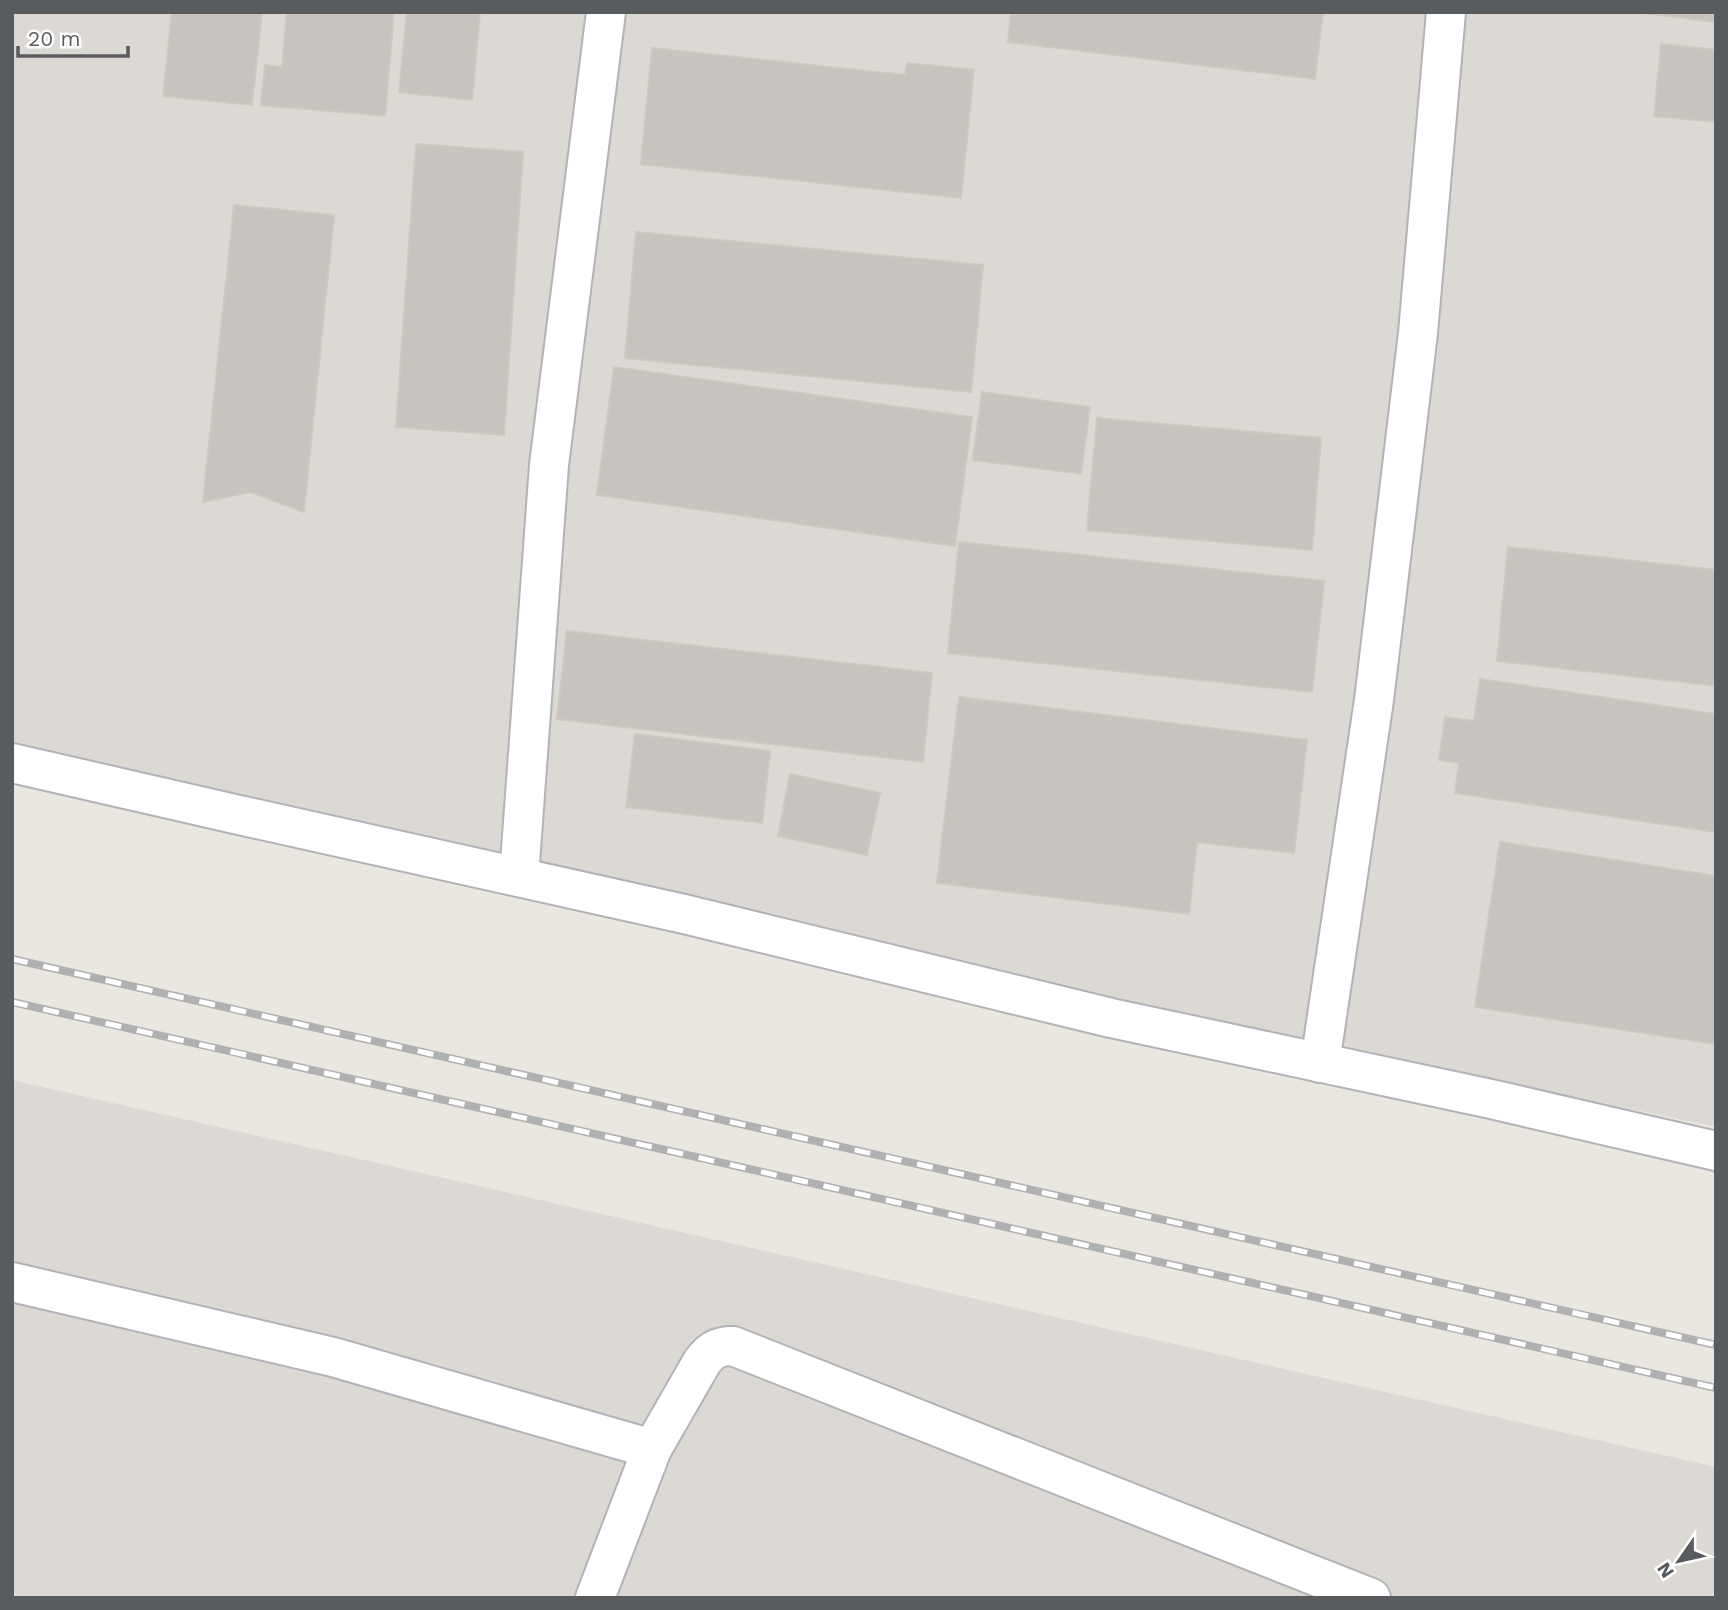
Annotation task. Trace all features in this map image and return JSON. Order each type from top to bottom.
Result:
[{"type":"street","points":[[519,877],[549,465],[606,12]]},
{"type":"street","points":[[1321,1063],[1379,660],[1418,333],[1446,12]]},
{"type":"street","points":[[12,763],[697,917],[1111,1018],[1505,1102],[1716,1151]]},
{"type":"street","points":[[12,1282],[333,1357],[653,1449]]},
{"type":"street","points":[[596,1598],[653,1449],[702,1362],[720,1346],[733,1346],[1371,1598]]},
{"type":"shaded area","points":[[12,12],[1716,12],[1716,1127],[12,766]]},
{"type":"shaded area","points":[[12,1080],[1716,1467],[1716,1598],[12,1598]]},
{"type":"building","points":[[172,12],[262,12],[252,105],[163,96]]},
{"type":"building","points":[[287,12],[394,12],[385,116],[261,105],[265,65],[282,67]]},
{"type":"building","points":[[407,12],[480,12],[472,100],[399,92]]},
{"type":"building","points":[[1011,12],[1323,12],[1315,79],[1008,42]]},
{"type":"building","points":[[1636,12],[1716,12],[1716,22]]},
{"type":"building","points":[[1661,44],[1716,50],[1716,122],[1654,116]]},
{"type":"building","points":[[652,48],[905,75],[907,63],[974,70],[961,198],[641,164]]},
{"type":"building","points":[[416,144],[523,152],[504,435],[396,427]]},
{"type":"building","points":[[234,205],[334,215],[304,512],[250,492],[203,502]]},
{"type":"building","points":[[636,232],[983,265],[971,392],[625,358]]},
{"type":"building","points":[[614,367],[972,417],[955,546],[597,495]]},
{"type":"building","points":[[982,392],[1090,407],[1081,474],[973,460]]},
{"type":"building","points":[[1097,418],[1321,438],[1312,550],[1087,530]]},
{"type":"building","points":[[959,542],[1324,581],[1312,692],[948,653]]},
{"type":"building","points":[[1508,547],[1716,570],[1716,686],[1497,661]]},
{"type":"building","points":[[567,631],[932,673],[923,762],[557,719]]},
{"type":"building","points":[[1480,679],[1716,714],[1716,832],[1455,793],[1459,763],[1439,760],[1445,717],[1474,721]]},
{"type":"building","points":[[959,697],[1307,740],[1294,853],[1197,842],[1189,914],[937,883]]},
{"type":"building","points":[[635,734],[770,751],[762,823],[626,807]]},
{"type":"building","points":[[790,774],[880,793],[867,855],[778,836]]},
{"type":"building","points":[[1500,842],[1716,876],[1716,1044],[1475,1007]]},
{"type":"railway","points":[[12,959],[1716,1345]]},
{"type":"railway","points":[[12,1002],[1716,1388]]}]
